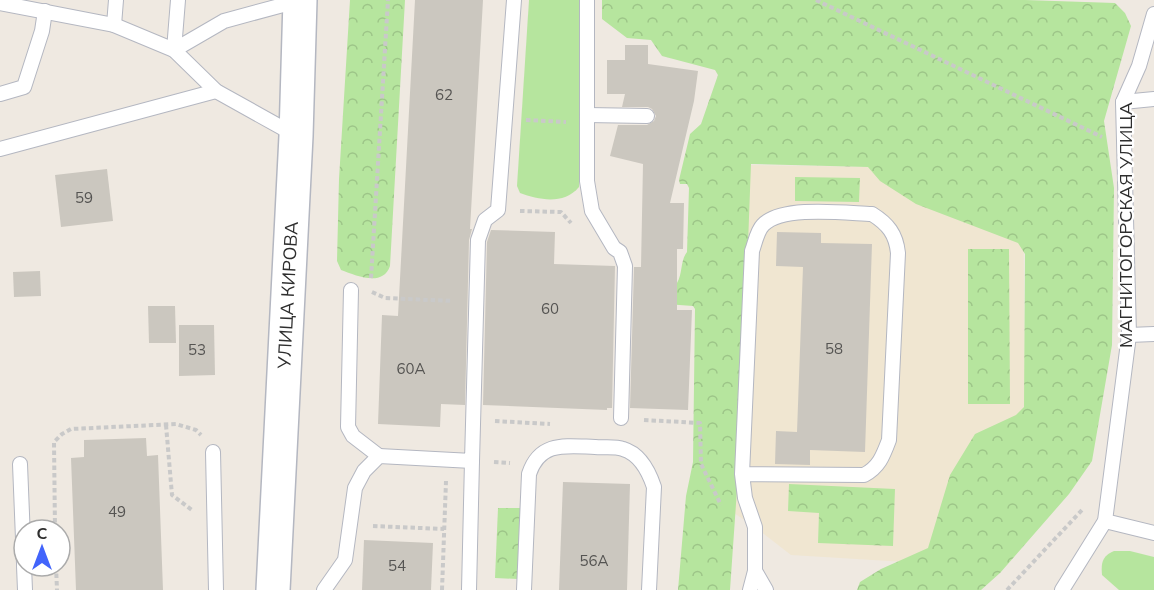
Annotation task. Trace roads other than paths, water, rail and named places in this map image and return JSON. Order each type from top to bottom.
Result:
[{"type":"street","name":"УЛИЦА КИРОВА","points":[[273,590],[296,136],[300,2]]},
{"type":"lane","points":[[114,25],[116,0]]},
{"type":"lane","points":[[174,50],[178,0]]},
{"type":"lane","points":[[468,590],[478,240],[485,220],[498,210],[514,0]]},
{"type":"lane","points":[[587,0],[587,181],[592,211],[614,248],[620,252],[625,266],[621,418]]},
{"type":"lane","points":[[174,50],[224,21],[300,2]]},
{"type":"lane","points":[[0,3],[114,25],[174,50],[216,91],[296,136]]},
{"type":"lane","points":[[0,94],[24,87],[42,31],[45,11]]},
{"type":"lane","name":"МАГНИТОГОРСКАЯ УЛИЦА","points":[[1062,590],[1105,521],[1108,481],[1129,335],[1123,102],[1139,66],[1154,14]]},
{"type":"lane","points":[[0,149],[216,91]]},
{"type":"lane","points":[[1123,102],[1154,99]]},
{"type":"lane","points":[[587,119],[647,116]]},
{"type":"lane","points":[[742,474],[864,475],[874,469],[882,459],[889,440],[898,253],[897,241],[892,231],[884,221],[872,214],[791,212],[776,217],[762,226],[752,251],[742,474],[745,498],[755,527],[755,571],[750,590]]},
{"type":"lane","points":[[351,290],[348,427],[353,436],[379,456],[472,461]]},
{"type":"lane","points":[[1129,335],[1154,334]]},
{"type":"lane","points":[[524,590],[529,474],[532,464],[541,453],[558,446],[623,449],[638,458],[650,473],[654,488],[649,590]]},
{"type":"lane","points":[[213,452],[216,590]]},
{"type":"lane","points":[[324,590],[345,560],[355,488],[364,471],[379,456]]},
{"type":"lane","points":[[20,464],[22,518]]},
{"type":"lane","points":[[1105,521],[1154,533]]},
{"type":"lane","points":[[755,571],[766,590]]}]
